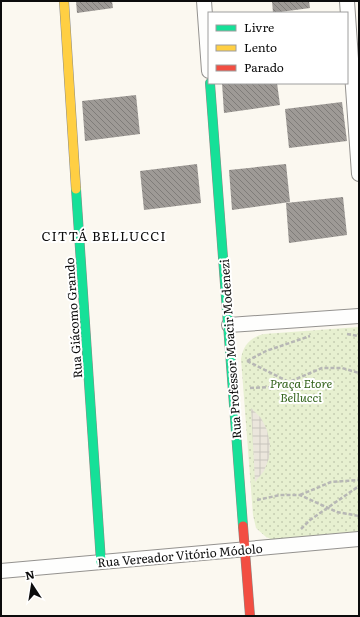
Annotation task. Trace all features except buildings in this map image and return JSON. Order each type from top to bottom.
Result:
[{"type":"street","name":"Rua Giácomo Grando","points":[[64,1],[101,562]]},
{"type":"street","points":[[204,1],[208,57]]},
{"type":"street","points":[[347,1],[348,12]]},
{"type":"street","points":[[348,15],[359,174]]},
{"type":"street","name":"Rua Professor Moacir Modenezi","points":[[210,84],[250,616]]},
{"type":"street","points":[[229,325],[359,316]]},
{"type":"street","name":"Rua Vereador Vitório Módolo","points":[[1,571],[359,539]]},
{"type":"path","points":[[347,334],[359,336]]},
{"type":"path","points":[[290,382],[247,361],[266,351],[310,336]]},
{"type":"path","points":[[249,388],[271,387],[290,382],[322,368],[342,368],[359,373]]},
{"type":"path","points":[[300,495],[331,482],[359,480]]},
{"type":"path","points":[[298,532],[310,520],[359,486]]},
{"type":"path","points":[[257,500],[280,494],[300,495],[328,508],[359,516]]},
{"type":"green space","name":"Praça Etore Bellucci","points":[[359,327],[359,532],[273,540],[266,537],[256,528],[253,515],[241,359],[242,354],[248,342],[259,335]]},
{"type":"shaded area","points":[[251,408],[261,418],[267,430],[270,444],[269,458],[264,471],[255,482]]},
{"type":"traffic: fast","points":[[210,84],[243,526]]},
{"type":"traffic: fast","points":[[76,189],[101,562]]},
{"type":"traffic: slow","points":[[64,1],[76,189]]},
{"type":"traffic: jam","points":[[243,526],[250,616]]},
{"type":"district","name":"CITTÁ BELLUCCI","points":[[104,235]]}]
